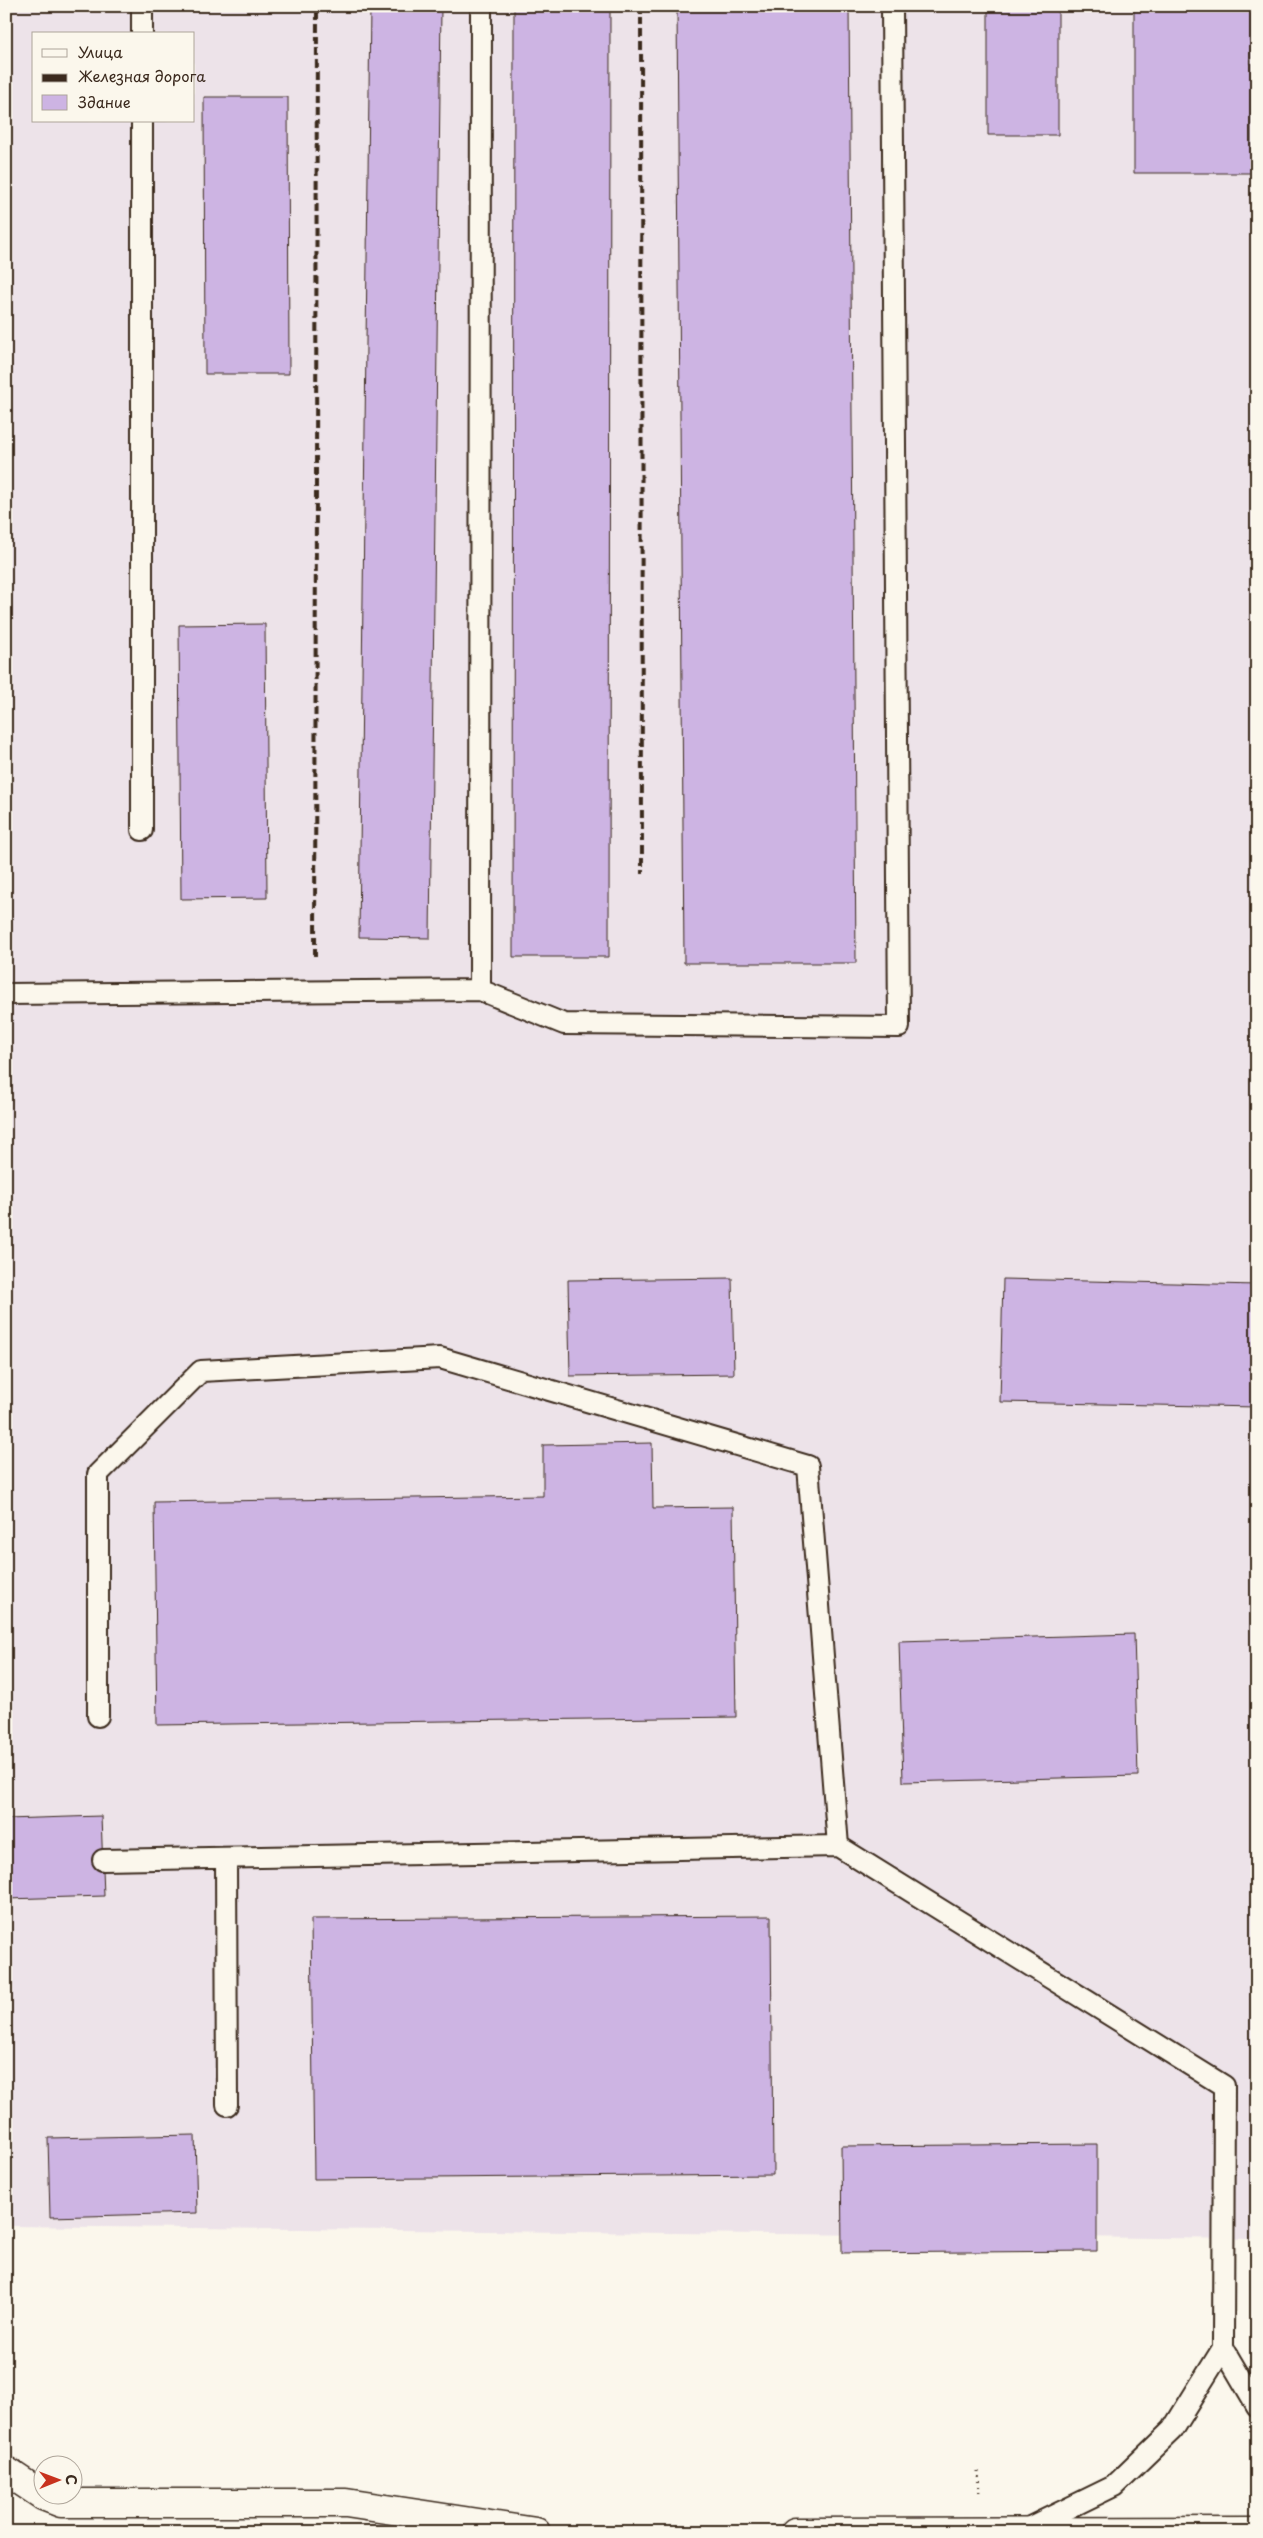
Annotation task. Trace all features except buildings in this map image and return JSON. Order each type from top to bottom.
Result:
[{"type":"street","points":[[6,2471],[32,2489]]},
{"type":"street","points":[[82,2503],[346,2503],[536,2532]]},
{"type":"street","points":[[795,2532],[1025,2530],[1257,2531]]},
{"type":"lane","points":[[142,6],[142,32]]},
{"type":"lane","points":[[480,990],[481,6]]},
{"type":"lane","points":[[6,994],[480,990],[564,1024],[899,1027],[892,6]]},
{"type":"lane","points":[[142,122],[142,830]]},
{"type":"lane","points":[[98,1716],[98,1474],[201,1371],[440,1358],[808,1466],[838,1846]]},
{"type":"lane","points":[[103,1860],[838,1846],[1224,2086],[1223,2348],[1257,2406]]},
{"type":"lane","points":[[226,1858],[227,2105]]},
{"type":"lane","points":[[1025,2530],[1114,2486],[1172,2430],[1223,2348]]},
{"type":"shaded area","points":[[6,6],[1257,6],[1257,2239],[8,2226]]},
{"type":"railway","points":[[315,956],[317,6]]},
{"type":"railway","points":[[641,6],[642,874]]}]
